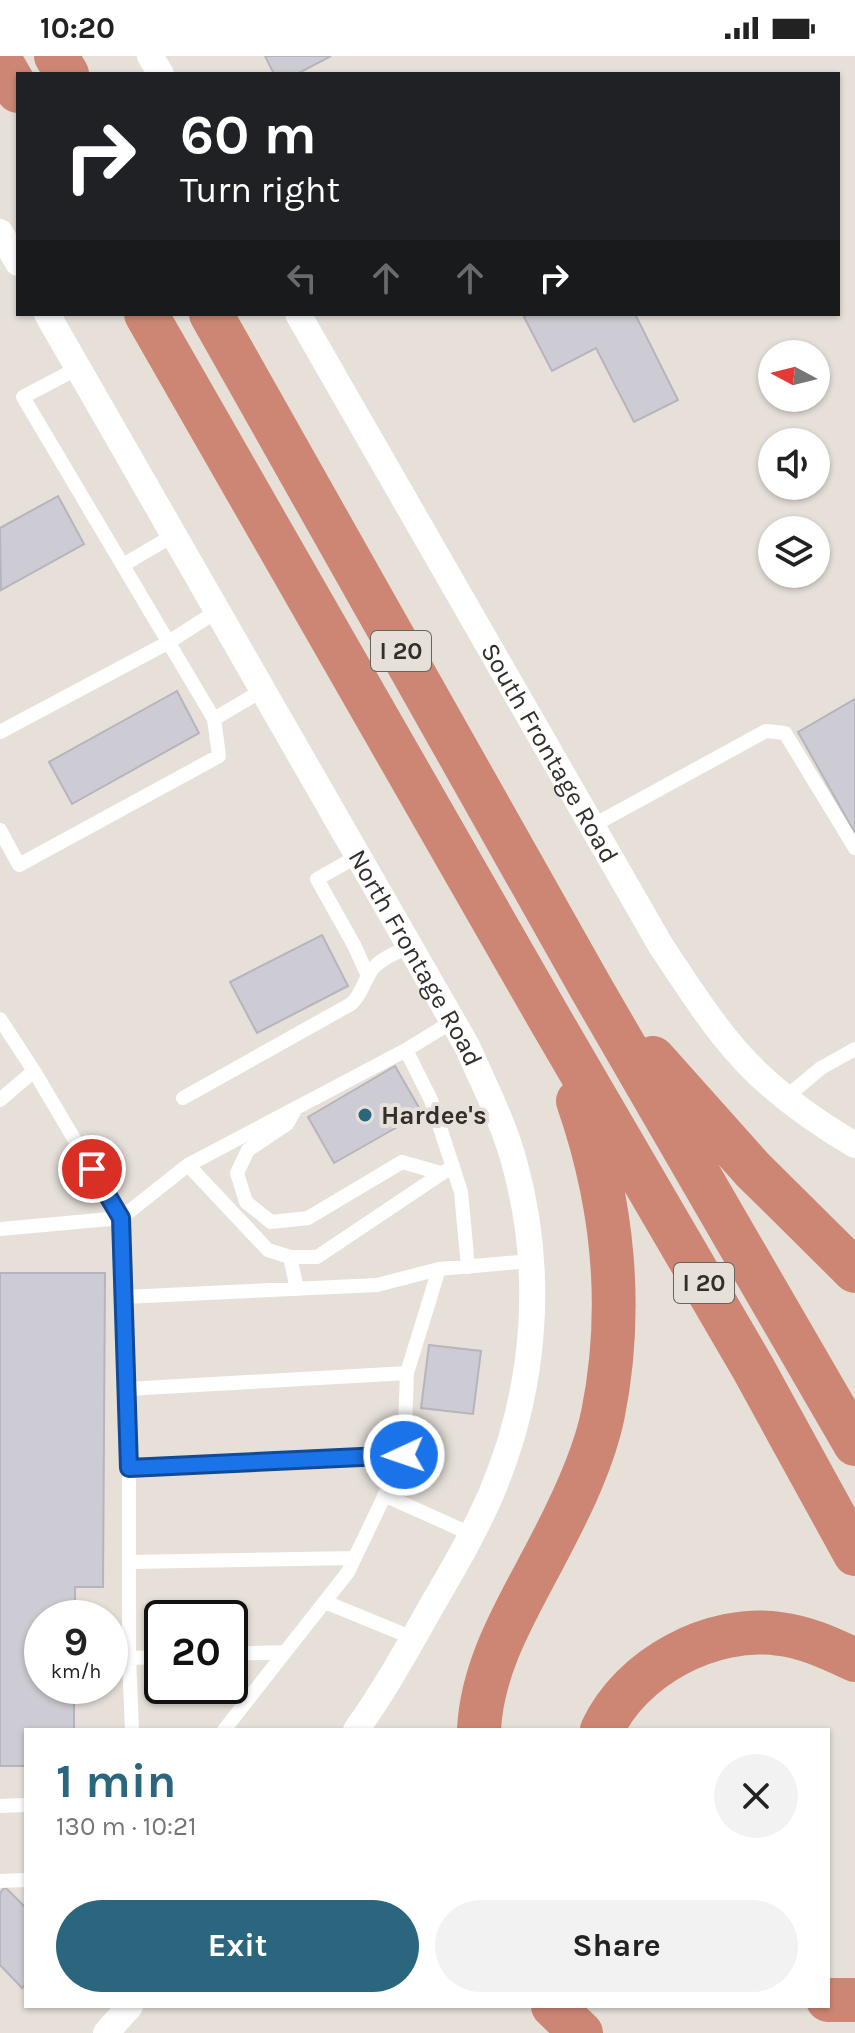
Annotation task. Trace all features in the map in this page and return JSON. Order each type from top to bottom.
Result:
[{"type":"highway","points":[[0,60],[16,88]]},
{"type":"highway","name":"I 20","points":[[147,316],[753,1368],[855,1554]]},
{"type":"highway","name":"I 20","points":[[212,316],[591,988],[855,1444]]},
{"type":"highway","points":[[591,988],[753,1170],[855,1271]]},
{"type":"highway","points":[[479,1728],[491,1669],[511,1617],[552,1543],[583,1475],[602,1416],[614,1339],[613,1265],[602,1186],[589,1134],[548,1016]]},
{"type":"highway","points":[[603,1728],[626,1694],[654,1669],[682,1651],[711,1639],[745,1633],[779,1633],[855,1660]]},
{"type":"highway","points":[[830,2000],[855,2000]]},
{"type":"highway","points":[[541,2008],[545,2033]]},
{"type":"highway","points":[[555,2008],[581,2033]]},
{"type":"street","name":"North Frontage Road","points":[[48,316],[453,1021],[498,1115],[515,1164],[528,1227],[531,1261],[531,1343],[518,1417],[494,1488],[471,1534],[413,1638],[357,1728]]},
{"type":"street","name":"South Frontage Road","points":[[299,316],[661,946],[703,1008],[752,1068],[820,1125],[855,1145]]},
{"type":"street","points":[[106,2033],[128,2008]]},
{"type":"lane","points":[[0,830],[19,865],[219,756],[214,719],[23,397],[78,368]]},
{"type":"lane","points":[[123,565],[174,535]]},
{"type":"lane","points":[[0,732],[169,642],[217,611]]},
{"type":"lane","points":[[214,719],[263,690]]},
{"type":"lane","points":[[592,826],[766,731],[785,733],[855,848]]},
{"type":"lane","points":[[358,856],[317,879],[368,976]]},
{"type":"lane","points":[[183,1098],[351,1004],[363,991],[368,976],[379,962],[409,946]]},
{"type":"lane","points":[[0,1019],[121,1218],[129,1468],[132,1728]]},
{"type":"lane","points":[[0,1229],[121,1218],[188,1165],[406,1050],[453,1021]]},
{"type":"lane","points":[[785,1098],[821,1068],[855,1049]]},
{"type":"lane","points":[[406,1050],[431,1100],[447,1170],[461,1192],[468,1267]]},
{"type":"lane","points":[[0,1100],[34,1071]]},
{"type":"lane","points":[[296,1107],[287,1124],[248,1150],[237,1173],[246,1202],[271,1222],[308,1218],[402,1162],[447,1170]]},
{"type":"lane","points":[[188,1165],[268,1250],[290,1257],[317,1257],[447,1170]]},
{"type":"lane","points":[[290,1257],[297,1289]]},
{"type":"lane","points":[[124,1297],[377,1285],[439,1269],[531,1261]]},
{"type":"lane","points":[[226,1728],[325,1602],[355,1558],[404,1455],[407,1373],[439,1269]]},
{"type":"lane","points":[[127,1389],[407,1373]]},
{"type":"lane","points":[[129,1468],[404,1455]]},
{"type":"lane","points":[[384,1495],[471,1534]]},
{"type":"lane","points":[[129,1562],[355,1558]]},
{"type":"lane","points":[[325,1602],[413,1638]]},
{"type":"lane","points":[[248,1653],[285,1652]]},
{"type":"lane","points":[[129,1658],[144,1658]]},
{"type":"lane","points":[[0,1806],[24,1805]]},
{"type":"lane","points":[[0,1881],[24,1880]]},
{"type":"building","points":[[265,56],[331,56],[301,72],[273,72]]},
{"type":"building","points":[[636,316],[678,400],[634,422],[596,348],[552,371],[524,317]]},
{"type":"building","points":[[58,496],[84,544],[1,590],[0,528]]},
{"type":"building","points":[[177,691],[199,733],[72,804],[49,762]]},
{"type":"building","points":[[855,699],[855,833],[798,732]]},
{"type":"building","points":[[322,935],[348,986],[257,1033],[230,982]]},
{"type":"building","name":"Hardee's","points":[[395,1066],[422,1113],[334,1163],[308,1117]]},
{"type":"building","points":[[0,1273],[105,1273],[103,1587],[75,1587],[75,1600],[24,1600],[24,1704],[74,1704],[74,1728],[24,1728],[24,1766],[0,1766]]},
{"type":"building","points":[[429,1345],[481,1351],[473,1414],[421,1408]]},
{"type":"building","points":[[5,1887],[24,1906],[22,1988],[0,1965],[0,1893]]},
{"type":"place","name":"Hardee's","points":[[365,1115]]},
{"type":"route","points":[[92,1169],[121,1218],[129,1468],[404,1455]]}]
